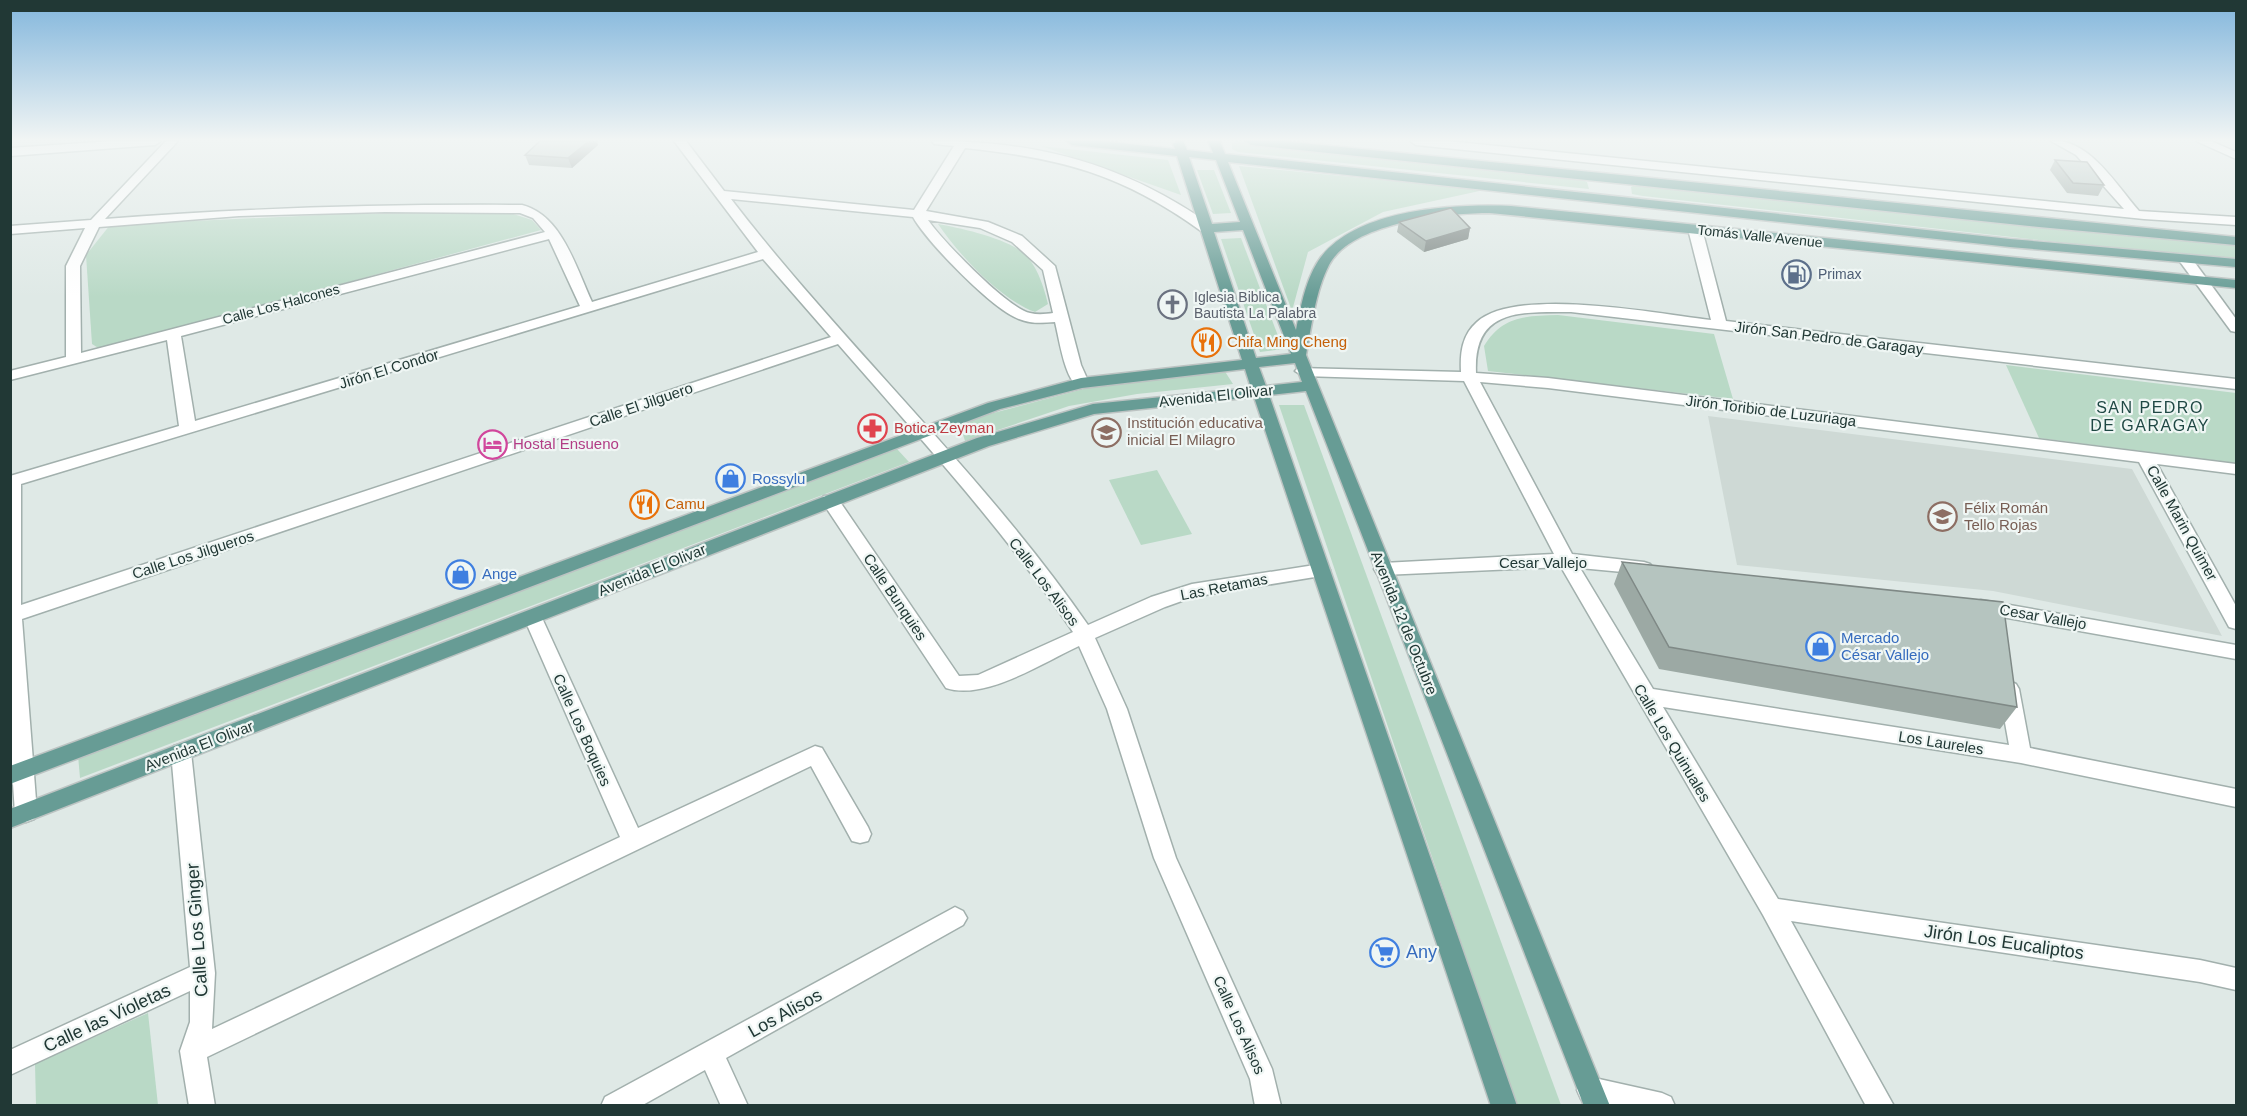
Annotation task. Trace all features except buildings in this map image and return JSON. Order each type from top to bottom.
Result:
[{"type":"main road","points":[[1195,193],[1250,363],[1504,1106]]},
{"type":"main road","name":"Avenida 12 de Octubre","points":[[1234,193],[1594,1098]]},
{"type":"main road","name":"Tomás Valle Avenue","points":[[1556,193],[1902,231],[2236,263]]},
{"type":"main road","points":[[1610,193],[1612,221]]},
{"type":"main road","points":[[1753,193],[2236,241]]},
{"type":"main road","name":"Tomás Valle Avenue","points":[[1304,371],[1316,282],[1324,262],[1340,246],[1379,226],[1415,212],[1445,208],[1511,210],[2236,284]]},
{"type":"main road","points":[[1206,228],[1246,226]]},
{"type":"main road","points":[[1902,231],[1911,252]]},
{"type":"main road","name":"Avenida El Olivar","points":[[16,773],[994,406],[1081,384],[1250,363],[1304,371]]},
{"type":"main road","name":"Avenida El Olivar","points":[[18,816],[533,618],[830,500],[1044,422],[1093,409],[1261,391],[1304,371]]},
{"type":"street","points":[[74,358],[73,266],[97,221],[123,193]]},
{"type":"street","points":[[918,214],[931,193]]},
{"type":"street","points":[[1154,193],[1172,202],[1206,228]]},
{"type":"street","points":[[1929,193],[2135,214],[2236,221]]},
{"type":"street","points":[[2116,193],[2135,214]]},
{"type":"street","points":[[719,194],[918,214],[983,225],[1022,242],[1050,269],[1059,297],[1060,317],[1072,365],[1081,384]]},
{"type":"street","name":"Calle Los Alisos","points":[[719,194],[766,254],[946,457],[1058,596],[1083,634],[1117,709],[1165,858],[1263,1078],[1268,1106]]},
{"type":"street","points":[[10,230],[97,221],[239,212],[498,207],[522,209],[538,215],[553,234],[588,308]]},
{"type":"street","points":[[918,214],[921,223],[956,259],[1019,314],[1038,319],[1060,317]]},
{"type":"street","points":[[1695,229],[1719,325]]},
{"type":"street","name":"Calle Los Halcones","points":[[10,376],[553,234]]},
{"type":"street","name":"Jirón El Condor","points":[[12,481],[766,254]]},
{"type":"street","points":[[2185,259],[2236,328]]},
{"type":"street","name":"Jirón San Pedro de Garagay","points":[[1469,377],[1466,352],[1479,326],[1494,316],[1516,310],[1571,308],[2236,384]]},
{"type":"street","points":[[173,333],[188,429]]},
{"type":"street","name":"Calle El Jilguero","points":[[373,496],[842,338]]},
{"type":"street","name":"Jirón Toribio de Luzuriaga","points":[[1304,371],[1469,377],[1548,384],[2236,469]]},
{"type":"street","name":"Calle Los Quinuales","points":[[1469,377],[1566,560],[1771,908],[1881,1106]]},
{"type":"street","name":"Calle Marin Quimer","points":[[2144,456],[2236,622]]},
{"type":"street","points":[[12,481],[12,615],[18,816]]},
{"type":"street","name":"Calle Los Jilgueros","points":[[12,615],[373,496]]},
{"type":"street","name":"Calle Bunquies","points":[[830,500],[953,683],[965,685]]},
{"type":"street","name":"Cesar Vallejo","points":[[1383,568],[1566,560],[1659,570]]},
{"type":"street","name":"Las Retamas","points":[[965,685],[981,682],[1083,634],[1158,602],[1192,591],[1321,570]]},
{"type":"street","name":"Cesar Vallejo","points":[[1961,604],[1996,608],[2236,652]]},
{"type":"street","points":[[1996,608],[2000,631]]},
{"type":"street","name":"Calle Los Boquies","points":[[533,618],[633,842]]},
{"type":"street","points":[[2006,665],[2020,755]]},
{"type":"street","name":"Los Laureles","points":[[1645,696],[2020,755],[2236,798]]},
{"type":"street","name":"Calle Los Ginger","points":[[181,752],[203,973],[202,1022],[194,1051],[202,1106]]},
{"type":"street","points":[[194,1051],[815,754],[860,834]]},
{"type":"street","name":"Jirón Los Eucaliptos","points":[[1771,908],[2200,971],[2236,979]]},
{"type":"street","name":"Los Alisos","points":[[614,1106],[955,918]]},
{"type":"street","name":"Calle las Violetas","points":[[10,1064],[203,973]]},
{"type":"street","points":[[711,1054],[735,1106]]},
{"type":"street","points":[[1594,1098],[1662,1106]]},
{"type":"shaded area","name":"Félix Román Tello Rojas","points":[[1708,416],[2132,469],[2222,636],[1993,591],[1737,565]]},
{"type":"green space","points":[[1205,193],[1223,193],[1231,213],[1213,214]]},
{"type":"green space","points":[[1249,193],[1470,193],[1383,212],[1308,252],[1292,311]]},
{"type":"green space","points":[[1715,193],[2120,234],[2236,243],[2236,258],[2102,247],[1632,194]]},
{"type":"green space","points":[[507,212],[532,220],[541,230],[100,349],[92,344],[86,255],[110,225],[341,214]]},
{"type":"green space","points":[[938,224],[994,238],[1023,253],[1036,270],[1048,304],[1035,312],[994,287],[957,249]]},
{"type":"green space","points":[[1241,238],[1283,349],[1260,352],[1221,239]]},
{"type":"green space","points":[[1558,315],[1714,334],[1733,399],[1488,371],[1484,346],[1499,329],[1507,323],[1525,317]]},
{"type":"green space","points":[[2006,365],[2236,393],[2236,463],[2039,438]]},
{"type":"green space","points":[[1224,370],[1233,384],[1137,394],[1069,406],[965,441],[959,422],[1095,386]]},
{"type":"green space","points":[[1279,405],[1304,405],[1561,1105],[1516,1105]]},
{"type":"green space","points":[[897,449],[909,462],[80,778],[78,755]]},
{"type":"green space","points":[[1157,470],[1192,534],[1141,545],[1109,480]]},
{"type":"green space","points":[[148,1013],[158,1105],[36,1105],[35,1064]]},
{"type":"place","name":"Primax","points":[[1797,274]]},
{"type":"place","name":"Iglesia Biblica Bautista La Palabra","points":[[1173,305]]},
{"type":"place","name":"Chifa Ming Cheng","points":[[1206,342]]},
{"type":"place","name":"Botica Zeyman","points":[[873,428]]},
{"type":"place","name":"Institución educativa inicial El Milagro","points":[[1106,432]]},
{"type":"place","name":"Hostal Ensueno","points":[[492,444]]},
{"type":"place","name":"Rossylu","points":[[731,479]]},
{"type":"place","name":"Camu","points":[[644,504]]},
{"type":"place","name":"Félix Román Tello Rojas","points":[[1943,517]]},
{"type":"place","name":"Ange","points":[[461,574]]},
{"type":"place","name":"Mercado César Vallejo","points":[[1820,647]]},
{"type":"place","name":"Any","points":[[1385,952]]},
{"type":"district","name":"SAN PEDRO DE GARAGAY","points":[[2150,416]]}]
